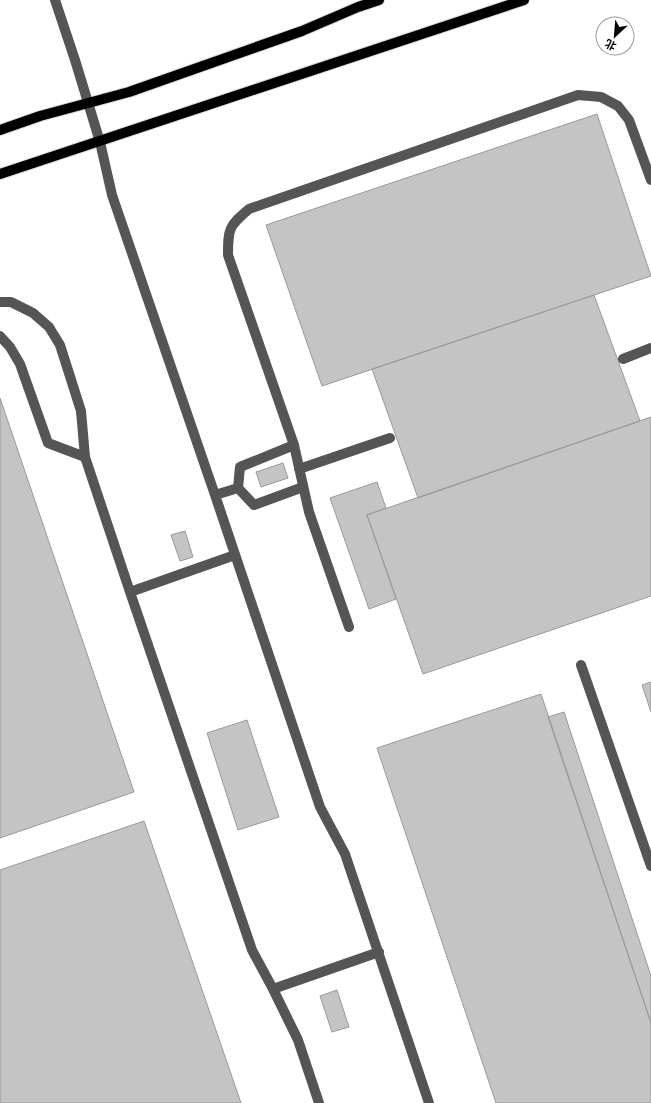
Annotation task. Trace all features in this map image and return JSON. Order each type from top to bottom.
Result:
[{"type":"main road","points":[[0,130],[40,116],[129,92],[302,30],[379,0]]},
{"type":"main road","points":[[0,174],[524,0]]},
{"type":"street","points":[[55,0],[100,142],[112,195],[216,495],[320,807],[346,854],[429,1103]]},
{"type":"street","points":[[349,627],[309,512],[294,445],[228,255],[228,236],[234,222],[249,209],[578,95],[601,97],[618,106],[629,120],[651,180]]},
{"type":"street","points":[[0,302],[10,302],[33,313],[49,327],[60,345],[81,411],[84,458],[252,950],[298,1040],[319,1103]]},
{"type":"street","points":[[0,336],[10,347],[20,364],[48,443],[84,458]]},
{"type":"street","points":[[623,359],[651,348]]},
{"type":"street","points":[[299,469],[390,438]]},
{"type":"street","points":[[294,445],[240,467],[238,488],[254,505],[303,486]]},
{"type":"street","points":[[216,495],[238,488]]},
{"type":"street","points":[[130,592],[235,555]]},
{"type":"street","points":[[581,665],[651,866]]},
{"type":"street","points":[[273,989],[379,952]]},
{"type":"building","points":[[597,114],[651,276],[322,386],[266,225]]},
{"type":"building","points":[[594,295],[640,421],[418,498],[372,369]]},
{"type":"building","points":[[0,398],[134,792],[0,838]]},
{"type":"building","points":[[651,417],[651,596],[423,674],[367,515]]},
{"type":"building","points":[[283,463],[288,478],[261,487],[256,472]]},
{"type":"building","points":[[377,482],[386,508],[367,515],[396,599],[369,609],[330,498]]},
{"type":"building","points":[[185,531],[193,557],[180,561],[171,535]]},
{"type":"building","points":[[651,682],[651,712],[642,685]]},
{"type":"building","points":[[541,694],[651,1023],[651,1103],[496,1103],[377,748]]},
{"type":"building","points":[[564,712],[651,976],[651,1023],[548,717]]},
{"type":"building","points":[[247,720],[279,817],[238,830],[207,733]]},
{"type":"building","points":[[144,821],[241,1103],[0,1103],[0,870]]},
{"type":"building","points":[[337,990],[349,1027],[332,1032],[320,996]]}]
